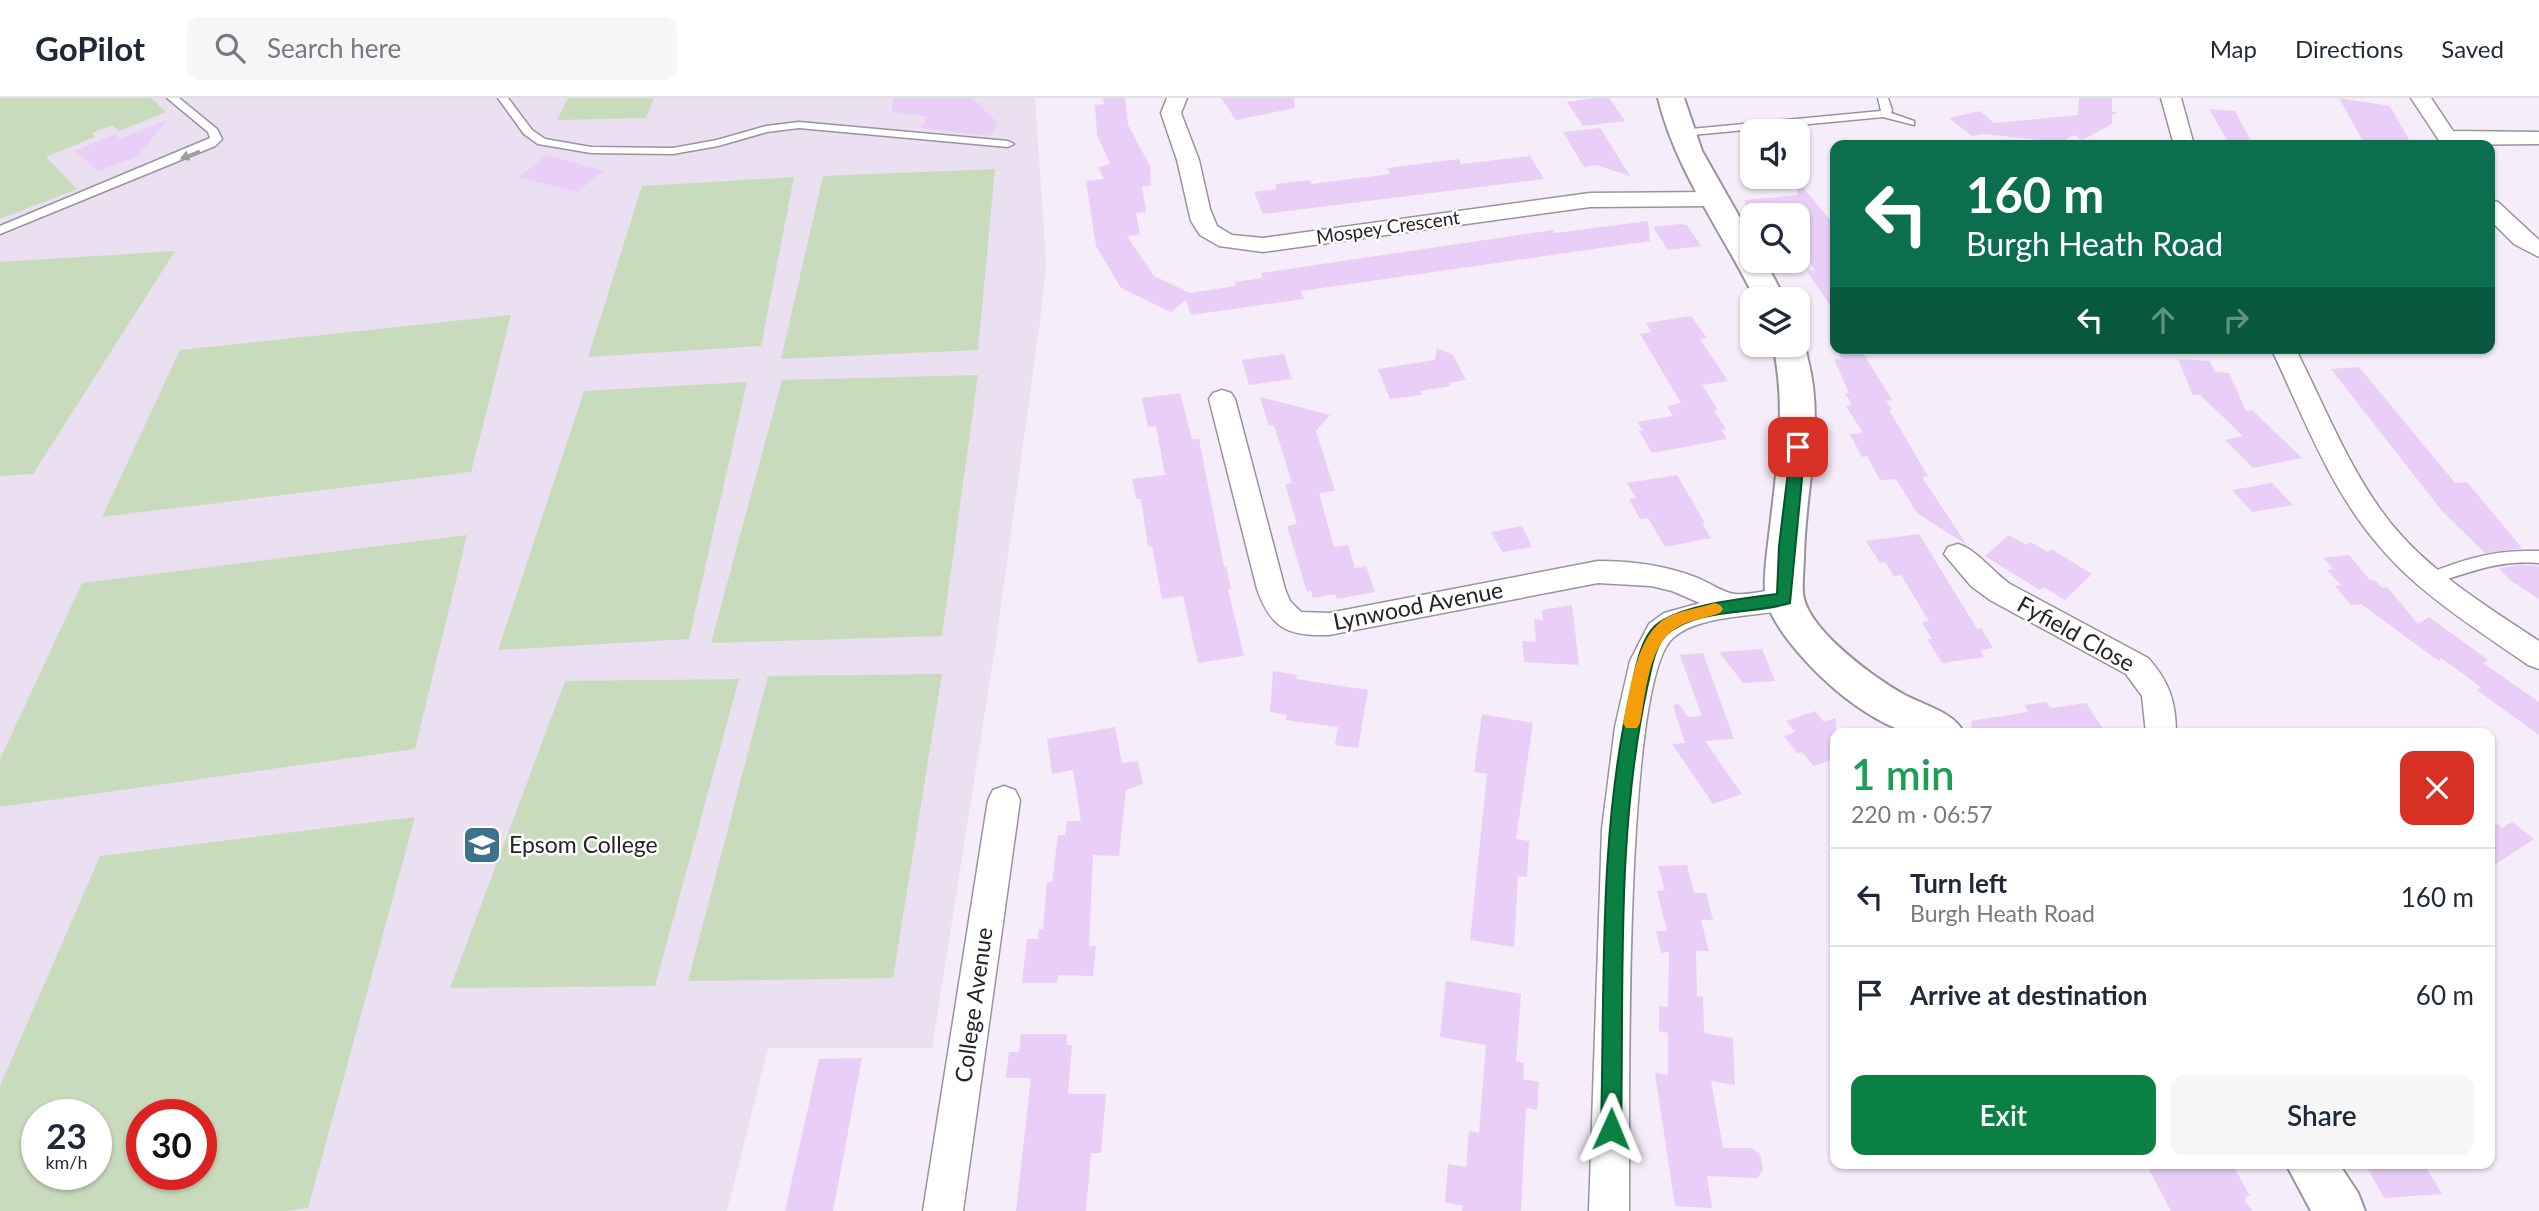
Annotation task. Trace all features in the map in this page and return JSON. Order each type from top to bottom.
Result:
[{"type":"main road","points":[[1671,98],[1681,133],[1712,199],[1763,287]]},
{"type":"main road","points":[[1792,357],[1797,379],[1799,428],[1786,546],[1785,599],[1801,629],[1823,656],[1852,681],[1888,705],[1934,728]]},
{"type":"main road","points":[[2314,1169],[2340,1211]]},
{"type":"street","name":"Mospey Crescent","points":[[1177,98],[1171,113],[1188,156],[1200,218],[1206,229],[1217,238],[1239,244],[1263,245],[1590,200],[1712,199]]},
{"type":"street","points":[[2171,98],[2183,140]]},
{"type":"street","points":[[2421,98],[2449,140]]},
{"type":"street","points":[[2480,140],[2539,138]]},
{"type":"street","points":[[2495,212],[2522,239],[2539,250]]},
{"type":"street","points":[[2286,354],[2339,467],[2364,507],[2396,545],[2432,578],[2539,657]]},
{"type":"street","name":"Lynwood Avenue","points":[[1222,399],[1271,589],[1278,609],[1295,622],[1329,624],[1598,572],[1633,571],[1666,577],[1696,586],[1730,606]]},
{"type":"street","name":"Fyfield Close","points":[[1958,554],[1981,579],[2000,592],[2137,666],[2155,684],[2160,699],[2161,728]]},
{"type":"street","points":[[1609,1211],[1618,829],[1630,727],[1646,661],[1659,632],[1674,621],[1730,606],[1785,599]]},
{"type":"street","name":"College Avenue","points":[[943,1211],[1004,800]]},
{"type":"lane","points":[[0,230],[211,144],[216,139],[213,131],[172,98]]},
{"type":"lane","points":[[503,98],[528,132],[542,142],[591,150],[673,151],[718,143],[766,129],[799,125],[1008,144]]},
{"type":"lane","points":[[1883,98],[1887,110],[1884,114]]},
{"type":"lane","points":[[1681,133],[1884,114],[1910,123]]},
{"type":"lane","points":[[2432,578],[2471,562],[2502,556],[2539,557]]},
{"type":"shaded area","name":"Epsom College","points":[[0,98],[1035,98],[1046,264],[1040,321],[996,642],[932,1048],[768,1048],[727,1211],[0,1211]]},
{"type":"green space","points":[[0,98],[151,98],[166,112],[120,131],[112,125],[92,133],[95,137],[46,157],[77,189],[0,219]]},
{"type":"green space","points":[[568,98],[654,98],[646,118],[557,120]]},
{"type":"green space","points":[[995,169],[978,350],[781,359],[823,176]]},
{"type":"green space","points":[[794,177],[761,346],[588,357],[642,186]]},
{"type":"green space","points":[[175,251],[33,474],[0,476],[0,262]]},
{"type":"green space","points":[[511,315],[471,472],[102,517],[180,350]]},
{"type":"green space","points":[[978,375],[942,636],[711,643],[782,380]]},
{"type":"green space","points":[[747,382],[689,639],[498,650],[584,391]]},
{"type":"green space","points":[[467,535],[415,749],[0,807],[0,759],[82,583]]},
{"type":"green space","points":[[942,674],[893,978],[688,981],[768,676]]},
{"type":"green space","points":[[739,679],[655,986],[450,988],[565,681]]},
{"type":"green space","points":[[415,817],[308,1208],[287,1211],[0,1211],[0,1086],[100,856]]},
{"type":"building","points":[[893,98],[972,98],[998,123],[990,136],[920,128],[928,117],[892,112]]},
{"type":"building","points":[[1103,98],[1125,98],[1128,125],[1150,166],[1151,186],[1142,186],[1146,212],[1136,213],[1140,235],[1127,236],[1154,276],[1190,293],[1236,286],[1235,282],[1263,278],[1261,273],[1553,230],[1555,233],[1648,221],[1650,241],[1301,291],[1304,299],[1191,315],[1186,300],[1171,312],[1121,288],[1096,246],[1086,181],[1104,179],[1098,167],[1110,164],[1097,135],[1095,105],[1104,104]]},
{"type":"building","points":[[1221,98],[1294,98],[1295,108],[1236,120]]},
{"type":"building","points":[[1609,98],[1625,121],[1583,126],[1567,102]]},
{"type":"building","points":[[2079,98],[2112,98],[2112,112],[2118,112],[2112,115],[2112,124],[2082,140],[2074,135],[2065,140],[1984,134],[1972,136],[1949,118],[1980,111],[1994,123],[2078,115]]},
{"type":"building","points":[[2339,98],[2390,106],[2409,140],[2362,140]]},
{"type":"building","points":[[2209,109],[2235,111],[2250,140],[2227,140]]},
{"type":"building","points":[[167,120],[137,157],[98,171],[75,151],[115,134],[120,139]]},
{"type":"building","points":[[1600,128],[1630,176],[1596,165],[1584,167],[1563,132]]},
{"type":"building","points":[[547,155],[604,171],[577,192],[519,177]]},
{"type":"building","points":[[1530,156],[1544,179],[1263,214],[1254,192],[1277,189],[1275,184],[1310,180],[1312,184],[1390,174],[1387,168],[1459,159],[1461,164]]},
{"type":"building","points":[[1797,189],[1804,189],[1830,220],[1830,305],[1808,273],[1815,270],[1810,262],[1810,203],[1745,203],[1745,200],[1797,195]]},
{"type":"building","points":[[1687,225],[1701,246],[1668,250],[1653,227]]},
{"type":"building","points":[[1691,316],[1707,338],[1700,339],[1728,381],[1702,385],[1718,410],[1714,411],[1726,429],[1721,430],[1727,439],[1652,453],[1639,431],[1643,431],[1637,422],[1673,416],[1667,406],[1681,403],[1640,334],[1651,332],[1646,323]]},
{"type":"building","points":[[1437,348],[1453,355],[1466,380],[1449,383],[1450,386],[1420,391],[1422,395],[1390,399],[1378,369],[1435,360]]},
{"type":"building","points":[[1284,354],[1292,379],[1249,385],[1242,360]]},
{"type":"building","points":[[1840,354],[1864,354],[1892,400],[1886,401],[1892,410],[1889,410],[1928,476],[1922,477],[1967,545],[1917,513],[1896,479],[1880,480],[1867,456],[1862,457],[1850,434],[1863,433],[1846,406],[1852,405],[1845,393],[1849,393],[1834,359],[1841,359]]},
{"type":"building","points":[[2178,359],[2210,361],[2215,372],[2229,373],[2246,411],[2252,410],[2302,458],[2253,468],[2225,440],[2243,436],[2200,395],[2193,395]]},
{"type":"building","points":[[2359,367],[2455,483],[2467,482],[2522,548],[2485,553],[2442,511],[2331,369]]},
{"type":"building","points":[[1180,393],[1192,439],[1199,439],[1224,567],[1226,566],[1231,589],[1228,590],[1244,656],[1198,663],[1183,596],[1162,599],[1152,546],[1148,547],[1141,499],[1136,499],[1132,479],[1165,475],[1156,426],[1148,427],[1142,398]]},
{"type":"building","points":[[1260,397],[1330,415],[1316,431],[1335,491],[1319,493],[1334,547],[1348,545],[1355,568],[1366,566],[1375,592],[1337,599],[1335,594],[1313,598],[1311,591],[1307,592],[1287,526],[1297,524],[1285,484],[1292,483],[1274,425],[1269,426]]},
{"type":"building","points":[[1677,475],[1711,538],[1665,547],[1648,518],[1640,519],[1629,499],[1636,498],[1627,483]]},
{"type":"building","points":[[2272,483],[2293,505],[2252,512],[2232,490]]},
{"type":"building","points":[[1522,526],[1532,547],[1502,552],[1491,532]]},
{"type":"building","points":[[1919,534],[1977,629],[1981,628],[1993,648],[1980,650],[1984,657],[1942,663],[1927,639],[1932,639],[1922,622],[1929,621],[1901,575],[1894,576],[1885,562],[1880,563],[1866,541]]},
{"type":"building","points":[[2009,535],[2026,545],[2030,542],[2048,552],[2051,549],[2092,574],[2065,600],[2044,587],[2040,590],[1985,556]]},
{"type":"building","points":[[2349,555],[2370,580],[2375,580],[2382,588],[2387,587],[2418,624],[2429,617],[2488,660],[2483,663],[2539,702],[2539,735],[2477,690],[2481,687],[2441,658],[2439,661],[2361,604],[2351,605],[2335,586],[2341,585],[2327,570],[2333,569],[2324,558]]},
{"type":"building","points":[[2539,566],[2539,599],[2510,580],[2499,568]]},
{"type":"building","points":[[1572,605],[1579,665],[1524,662],[1522,641],[1536,642],[1534,619],[1543,620],[1542,610]]},
{"type":"building","points":[[1762,649],[1775,681],[1743,683],[1719,652]]},
{"type":"building","points":[[1703,653],[1734,739],[1705,741],[1742,794],[1713,804],[1672,744],[1685,743],[1673,706],[1678,703],[1688,717],[1702,716],[1680,655]]},
{"type":"building","points":[[1273,671],[1297,675],[1296,679],[1368,690],[1358,748],[1335,745],[1338,727],[1286,720],[1287,715],[1270,712]]},
{"type":"building","points":[[2046,702],[2051,708],[2086,703],[2103,728],[1972,728],[1971,721],[2028,712],[2024,705]]},
{"type":"building","points":[[1815,711],[1824,722],[1836,718],[1836,728],[1830,728],[1830,760],[1814,766],[1802,752],[1797,753],[1784,736],[1795,732],[1786,721]]},
{"type":"building","points":[[1482,714],[1533,723],[1516,839],[1529,841],[1527,877],[1518,876],[1514,947],[1470,940],[1487,774],[1474,772]]},
{"type":"building","points":[[1115,727],[1122,763],[1138,761],[1143,784],[1126,790],[1119,856],[1093,855],[1089,946],[1096,946],[1093,976],[1058,975],[1057,983],[1022,983],[1027,939],[1038,939],[1039,929],[1043,929],[1047,882],[1052,882],[1058,835],[1065,835],[1067,821],[1081,821],[1073,770],[1052,774],[1047,739]]},
{"type":"building","points":[[2512,822],[2534,839],[2495,865],[2495,823],[2502,828]]},
{"type":"building","points":[[1687,865],[1694,893],[1706,893],[1713,920],[1701,920],[1709,951],[1696,951],[1697,996],[1703,997],[1704,1033],[1733,1038],[1735,1085],[1711,1081],[1723,1148],[1752,1148],[1760,1154],[1763,1170],[1757,1178],[1707,1176],[1712,1208],[1675,1206],[1655,1073],[1668,1075],[1668,1033],[1659,1031],[1659,1006],[1668,1007],[1669,952],[1661,953],[1656,931],[1667,931],[1657,891],[1665,890],[1658,866]]},
{"type":"building","points":[[1446,981],[1521,994],[1516,1061],[1524,1063],[1523,1079],[1539,1082],[1537,1110],[1526,1108],[1521,1211],[1462,1211],[1463,1206],[1445,1202],[1448,1164],[1466,1167],[1469,1131],[1479,1133],[1486,1045],[1440,1037]]},
{"type":"building","points":[[1021,1034],[1067,1034],[1067,1045],[1072,1045],[1068,1094],[1106,1094],[1101,1153],[1091,1153],[1086,1211],[1016,1211],[1031,1078],[1006,1078],[1009,1052],[1019,1052]]},
{"type":"building","points":[[862,1058],[833,1211],[785,1211],[819,1059]]},
{"type":"building","points":[[2149,1169],[2235,1169],[2250,1196],[2244,1199],[2252,1211],[2171,1211]]},
{"type":"building","points":[[2368,1169],[2427,1169],[2442,1194],[2384,1198]]},
{"type":"slow traffic","points":[[1631,723],[1651,644],[1659,632],[1674,621],[1715,609]]},
{"type":"place","name":"Epsom College","points":[[482,845]]},
{"type":"route","points":[[1611,1129],[1618,829],[1630,727],[1646,661],[1651,644],[1659,632],[1674,621],[1730,606],[1785,599],[1786,546],[1798,447]]}]
